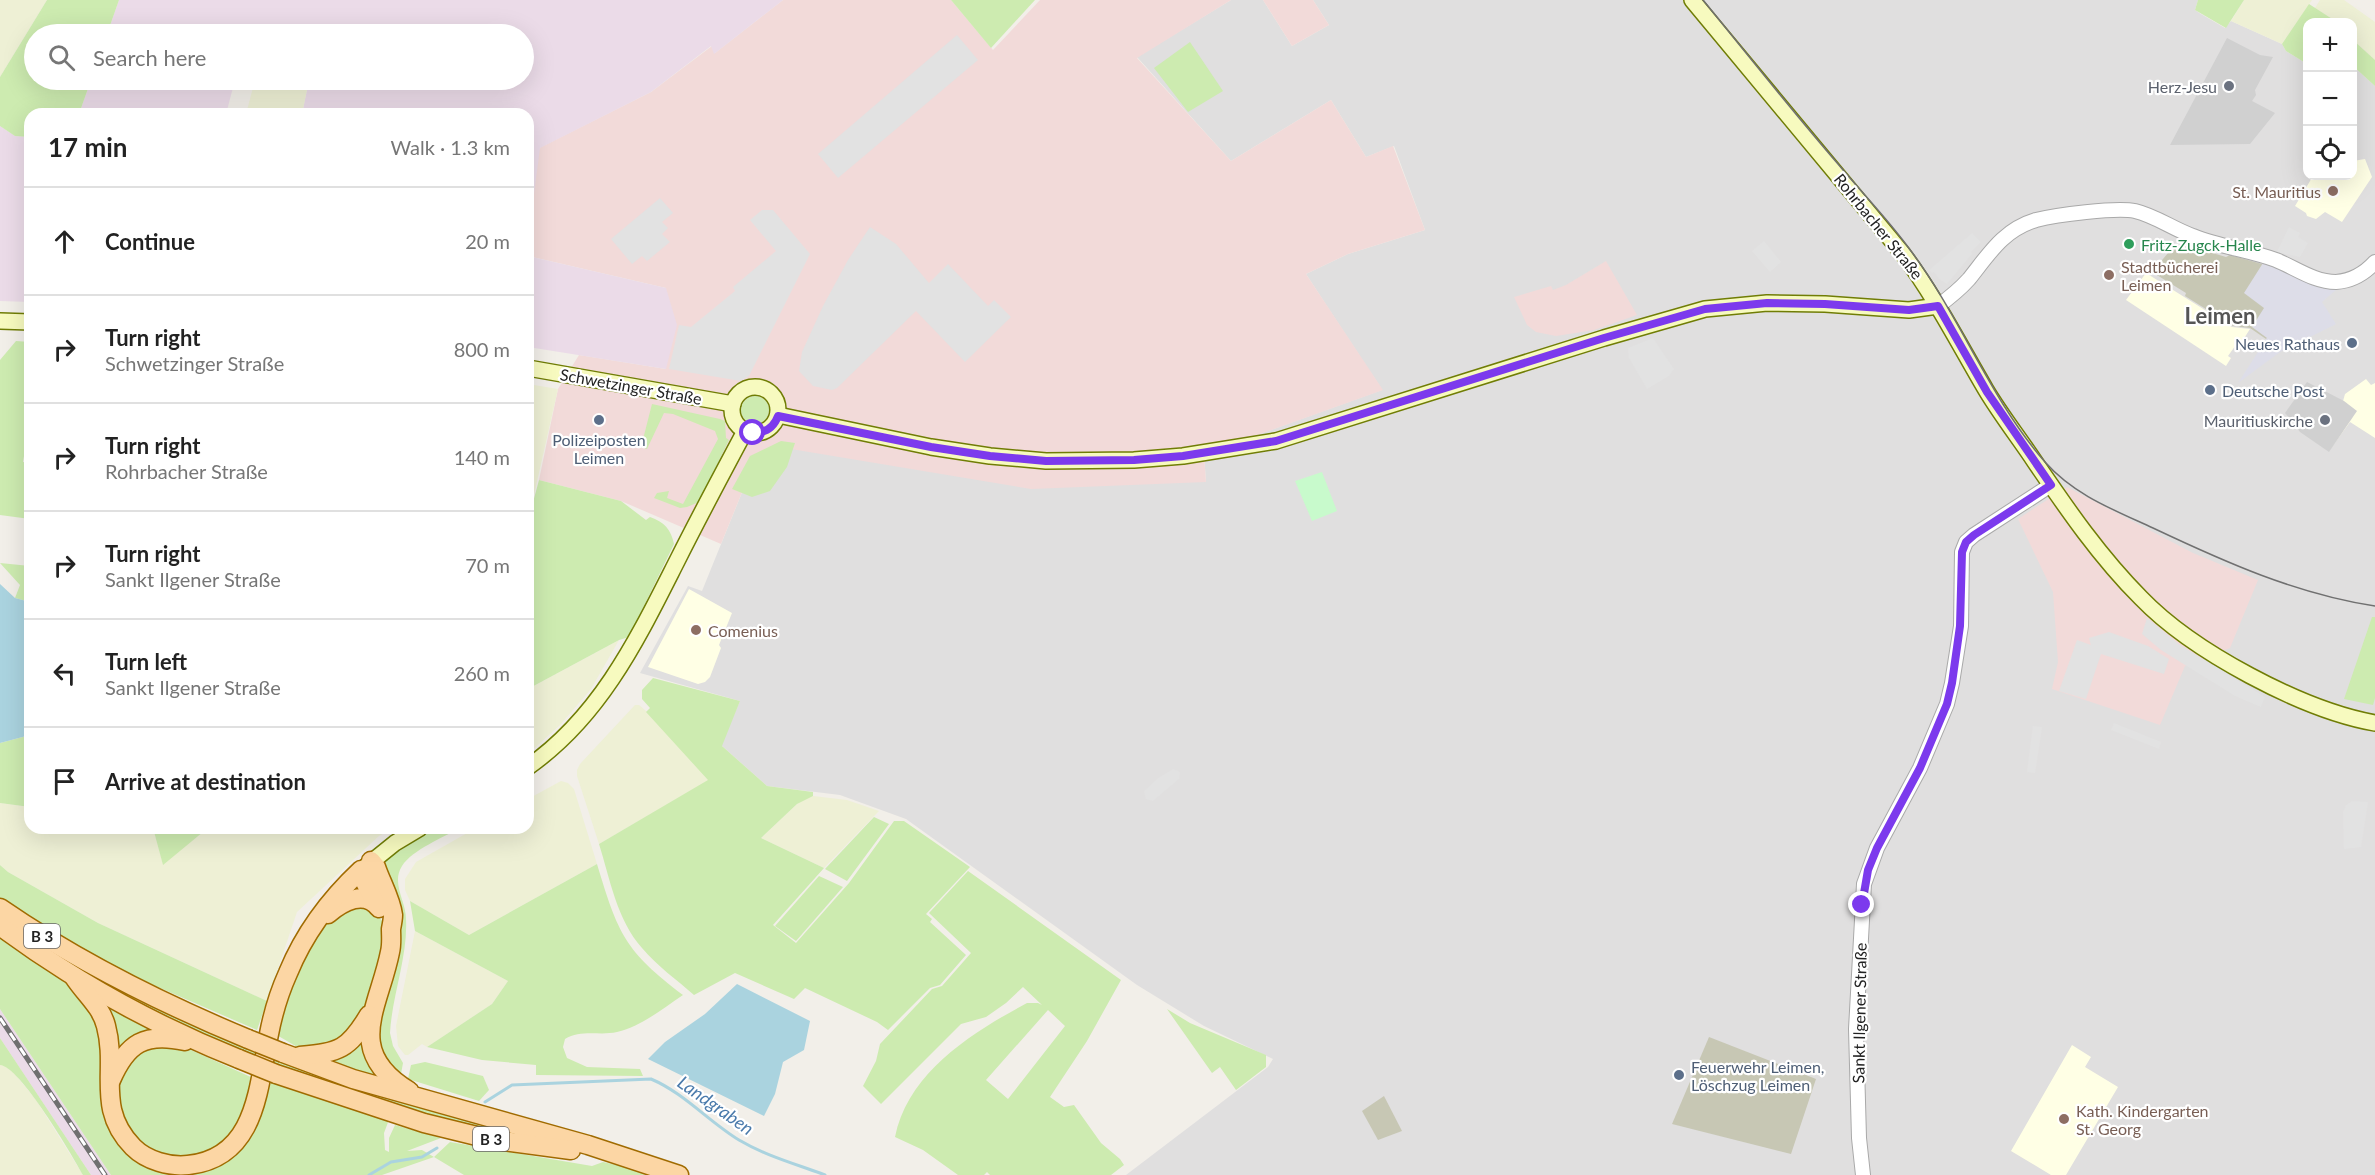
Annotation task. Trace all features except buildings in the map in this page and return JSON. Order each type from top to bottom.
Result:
[{"type":"main road","name":"Rohrbacher Straße","points":[[1692,0],[1903,254],[1938,306],[1987,392],[2051,485],[2105,558],[2140,598],[2189,638],[2261,682],[2318,707],[2375,723]]},
{"type":"main road","points":[[778,416],[931,447],[990,456],[1046,461],[1134,460],[1183,456],[1276,441],[1604,338],[1705,309],[1767,303],[1825,304],[1909,310],[1938,306]]},
{"type":"main road","points":[[0,321],[24,322]]},
{"type":"main road","name":"Schwetzinger Straße","points":[[534,369],[733,404]]},
{"type":"main road","points":[[753,387],[762,388],[776,399],[778,416],[766,430],[753,433],[745,431],[735,421],[733,404],[744,390],[753,387]]},
{"type":"main road","points":[[534,762],[564,737],[604,692],[646,622],[745,431]]},
{"type":"main road","points":[[74,977],[93,999],[106,1025],[109,1041],[112,1113],[118,1126],[134,1148],[156,1161],[175,1166],[197,1164],[216,1157],[227,1150],[245,1129],[251,1117],[261,1083],[269,1035],[280,993],[296,956],[334,898],[366,866],[411,834]]},
{"type":"main road","points":[[366,866],[375,902],[391,929]]},
{"type":"main road","points":[[288,1055],[328,1054],[345,1046],[360,1031],[371,1011],[390,951],[393,915],[376,867],[366,866]]},
{"type":"main road","points":[[315,925],[346,901],[367,899],[375,902]]},
{"type":"main road","name":"B 3","points":[[0,908],[38,934],[130,986],[166,1004],[288,1055],[353,1079],[588,1145],[679,1175]]},
{"type":"main road","name":"B 3","points":[[0,926],[74,977],[135,1011],[211,1048],[276,1074],[446,1128],[489,1138],[626,1158]]},
{"type":"main road","points":[[371,1011],[370,1040],[379,1064],[396,1083],[424,1100]]},
{"type":"main road","points":[[109,1084],[124,1054],[142,1041],[157,1037],[211,1048]]},
{"type":"street","points":[[1938,306],[1964,284],[1986,255],[2013,230],[2037,220],[2115,209],[2154,217],[2193,236],[2270,258],[2325,281],[2339,282],[2371,266]]},
{"type":"street","name":"Sankt Ilgener Straße","points":[[1863,1175],[1858,1117],[1856,1029],[1862,905],[1868,870],[1877,848],[1920,768],[1947,704],[1960,626],[1964,546],[1974,535],[2051,485]]},
{"type":"shaded area","points":[[0,0],[47,0],[32,24],[24,24],[24,38],[0,77]]},
{"type":"shaded area","points":[[119,0],[783,0],[714,54],[711,46],[651,92],[540,148],[534,194],[534,108],[303,108],[307,90],[534,90],[534,24],[111,24]]},
{"type":"shaded area","points":[[783,0],[951,0],[993,50],[1040,0],[1231,0],[1137,58],[1231,161],[1331,100],[1366,157],[1393,146],[1425,230],[1348,254],[1306,274],[1383,390],[1204,454],[1206,482],[1031,489],[785,448],[758,453],[721,544],[621,501],[539,480],[558,389],[579,355],[666,369],[666,288],[534,257],[534,190],[539,148],[651,92],[712,46],[715,53]]},
{"type":"shaded area","points":[[1231,0],[1263,0],[1292,46],[1329,25],[1313,0],[2198,0],[2195,10],[2201,14],[2225,28],[2231,21],[2282,44],[2286,51],[2303,62],[2303,180],[2357,180],[2357,70],[2375,86],[2375,1175],[1126,1175],[1268,1067],[1273,1059],[1204,1026],[1137,985],[906,819],[840,795],[767,786],[721,745],[740,701],[640,673],[688,586],[702,591],[758,453],[785,448],[1206,482],[1204,454],[1382,390],[1306,274],[1348,254],[1425,230],[1394,146],[1366,157],[1331,100],[1231,161],[1137,57]]},
{"type":"shaded area","points":[[1263,0],[1313,0],[1329,25],[1292,46]]},
{"type":"shaded area","points":[[2244,0],[2312,0],[2282,44],[2231,21]]},
{"type":"shaded area","points":[[2320,0],[2344,0],[2375,22],[2375,60],[2357,44],[2357,18],[2331,18],[2315,8]]},
{"type":"shaded area","points":[[957,35],[978,60],[838,178],[818,154]]},
{"type":"shaded area","points":[[2227,38],[2260,55],[2273,57],[2255,90],[2256,95],[2252,101],[2275,113],[2250,144],[2170,145]]},
{"type":"shaded area","points":[[87,90],[232,90],[228,108],[81,108]]},
{"type":"shaded area","points":[[252,90],[307,90],[303,108],[248,108]]},
{"type":"shaded area","points":[[0,126],[15,136],[24,137],[24,302],[0,301]]},
{"type":"shaded area","name":"St. Mauritius","points":[[2365,159],[2372,177],[2342,222],[2325,212],[2316,219],[2307,216],[2295,206],[2311,180],[2357,180],[2357,160]]},
{"type":"shaded area","points":[[660,198],[673,213],[662,222],[668,228],[662,234],[670,242],[647,261],[642,256],[632,264],[611,239]]},
{"type":"shaded area","points":[[762,210],[773,210],[810,254],[749,376],[741,381],[669,369],[679,325],[691,327],[735,291],[733,287],[776,251],[750,220]]},
{"type":"shaded area","points":[[870,227],[896,244],[929,283],[948,264],[988,306],[994,300],[1011,317],[965,362],[916,311],[837,388],[832,390],[813,386],[799,371],[802,352],[848,260]]},
{"type":"shaded area","points":[[2289,227],[2300,233],[2298,237],[2308,243],[2300,257],[2277,252]]},
{"type":"shaded area","points":[[1972,233],[1981,242],[1947,284],[1929,270]]},
{"type":"shaded area","points":[[1764,241],[1781,262],[1770,272],[1752,251]]},
{"type":"shaded area","points":[[2182,244],[2226,257],[2230,255],[2262,264],[2315,286],[2292,315],[2266,339],[2250,328],[2233,326],[2152,272],[2168,253]]},
{"type":"shaded area","points":[[534,257],[666,288],[677,325],[666,369],[534,348]]},
{"type":"shaded area","points":[[1606,261],[1637,315],[1594,330],[1556,336],[1536,332],[1527,325],[1514,297],[1551,286],[1553,290],[1566,285]]},
{"type":"shaded area","points":[[2263,263],[2323,288],[2337,289],[2322,302],[2336,324],[2280,352],[2238,383],[2267,338],[2252,327],[2264,308],[2244,293]]},
{"type":"shaded area","points":[[2146,273],[2232,327],[2250,329],[2241,343],[2238,342],[2228,356],[2231,358],[2226,366],[2126,300]]},
{"type":"shaded area","points":[[1653,338],[1674,369],[1669,376],[1647,389],[1629,358],[1628,348]]},
{"type":"shaded area","points":[[2366,379],[2371,385],[2375,383],[2375,438],[2350,422],[2329,451],[2345,394]]},
{"type":"shaded area","points":[[2307,382],[2344,401],[2357,411],[2329,452],[2300,432],[2285,413]]},
{"type":"shaded area","points":[[534,385],[558,389],[534,495]]},
{"type":"shaded area","points":[[2067,487],[2193,553],[2258,580],[2230,648],[2185,666],[2160,725],[2052,689],[2058,662],[2053,592],[2018,519]]},
{"type":"shaded area","name":"Comenius","points":[[689,589],[732,613],[719,645],[721,648],[710,677],[698,684],[648,667]]},
{"type":"shaded area","points":[[2147,618],[2180,645],[2265,697],[2261,707],[2235,696],[2161,650],[2142,634]]},
{"type":"shaded area","points":[[2109,632],[2148,646],[2169,659],[2164,674],[2101,654],[2086,699],[2059,691],[2077,640],[2091,645],[2089,638]]},
{"type":"shaded area","points":[[619,640],[591,689],[560,725],[534,749],[534,686]]},
{"type":"shaded area","points":[[635,705],[639,705],[646,711],[709,780],[599,844],[577,770]]},
{"type":"shaded area","points":[[2114,723],[2161,742],[2159,749],[2111,730]]},
{"type":"shaded area","points":[[2033,726],[2042,727],[2035,773],[2027,772]]},
{"type":"shaded area","points":[[1173,769],[1180,772],[1179,779],[1153,801],[1146,799],[1144,791],[1158,778]]},
{"type":"shaded area","points":[[561,781],[568,783],[574,789],[597,864],[469,935],[410,901],[405,890],[405,879],[416,862],[465,834],[534,834],[534,796]]},
{"type":"shaded area","points":[[813,796],[847,800],[879,811],[824,868],[761,838],[797,804]]},
{"type":"shaded area","points":[[2352,801],[2368,802],[2361,847],[2344,849],[2343,812],[2346,805]]},
{"type":"shaded area","points":[[0,803],[24,806],[24,834],[155,834],[163,864],[200,834],[383,834],[297,912],[267,1001],[98,923],[8,872],[0,865]]},
{"type":"shaded area","points":[[415,931],[508,981],[492,1004],[427,1047],[422,1044],[405,1055],[398,1046],[396,1026]]},
{"type":"shaded area","points":[[0,1009],[111,1175],[91,1175],[0,1038]]},
{"type":"shaded area","points":[[1709,1037],[1816,1079],[1791,1154],[1672,1124]]},
{"type":"shaded area","name":"Kath. Kindergarten St. Georg","points":[[2072,1045],[2091,1057],[2085,1067],[2118,1087],[2066,1175],[2051,1175],[2011,1151]]},
{"type":"shaded area","points":[[2,1064],[14,1073],[36,1100],[83,1175],[0,1175],[0,1065]]},
{"type":"shaded area","points":[[1384,1096],[1402,1131],[1378,1140],[1362,1111]]},
{"type":"green space","points":[[47,0],[119,0],[111,24],[32,24]]},
{"type":"green space","points":[[951,0],[1035,0],[991,48]]},
{"type":"green space","points":[[2198,0],[2244,0],[2226,28],[2195,10]]},
{"type":"green space","points":[[2309,4],[2331,18],[2303,18],[2303,62],[2286,51],[2282,44]]},
{"type":"green space","points":[[24,38],[24,90],[87,90],[81,108],[24,108],[24,137],[15,136],[0,126],[0,77]]},
{"type":"green space","points":[[1190,42],[1223,91],[1188,112],[1154,68]]},
{"type":"green space","points":[[2357,44],[2375,60],[2375,86],[2357,70]]},
{"type":"green space","points":[[16,341],[24,342],[24,518],[0,515],[0,360]]},
{"type":"green space","points":[[755,396],[765,400],[769,410],[765,420],[755,424],[745,420],[741,410],[745,400]]},
{"type":"green space","points":[[652,404],[725,421],[726,438],[729,440],[699,502],[687,507],[680,508],[654,498],[657,493],[669,491],[667,498],[683,504],[718,439],[715,431],[673,414],[664,413],[647,449],[641,447]]},
{"type":"green space","points":[[781,441],[795,443],[787,467],[770,491],[752,497],[732,489],[750,456]]},
{"type":"green space","points":[[1322,472],[1337,511],[1312,521],[1295,481]]},
{"type":"green space","points":[[539,480],[621,501],[646,520],[650,517],[663,524],[669,530],[674,544],[629,637],[619,640],[534,686],[534,499]]},
{"type":"green space","points":[[0,563],[24,565],[24,600],[15,598],[20,585]]},
{"type":"green space","points":[[2372,617],[2375,617],[2375,698],[2373,705],[2344,699]]},
{"type":"green space","points":[[653,678],[740,701],[722,746],[767,786],[813,792],[813,796],[797,804],[761,838],[824,868],[773,925],[796,943],[849,883],[894,821],[904,821],[970,867],[926,914],[932,919],[930,922],[966,955],[940,985],[930,988],[888,1030],[877,1022],[805,988],[794,999],[735,973],[694,995],[654,961],[633,937],[615,899],[599,844],[708,780],[646,712],[650,708],[642,699],[642,690]]},
{"type":"green space","points":[[24,737],[24,806],[0,803],[0,743]]},
{"type":"green space","points":[[874,817],[889,824],[847,881],[825,869]]},
{"type":"green space","points":[[155,834],[201,834],[163,865]]},
{"type":"green space","points":[[425,834],[448,834],[413,855],[399,872],[398,885],[405,912],[406,933],[390,1033],[393,1046],[403,1063],[401,1074],[392,1069],[381,1057],[377,1018],[397,951],[383,872],[386,860]]},
{"type":"green space","points":[[597,864],[611,908],[626,939],[648,966],[683,995],[635,1026],[617,1032],[577,1034],[565,1039],[563,1047],[567,1058],[587,1067],[640,1069],[643,1076],[536,1075],[536,1065],[482,1060],[427,1047],[492,1004],[508,981],[415,931],[410,901],[469,935]]},
{"type":"green space","points":[[0,865],[8,872],[98,923],[267,1001],[257,1030],[91,958],[0,902]]},
{"type":"green space","points":[[968,871],[1121,980],[1087,1041],[1050,1097],[1064,1107],[1074,1105],[1101,1143],[1120,1159],[1124,1165],[1111,1175],[990,1175],[987,1172],[984,1175],[958,1175],[923,1150],[895,1137],[902,1114],[914,1093],[928,1074],[946,1056],[985,1027],[1027,1003],[1042,1005],[1023,987],[986,1017],[961,1024],[881,1104],[863,1086],[876,1061],[880,1044],[932,989],[942,986],[971,953],[929,913]],"holes":[[[1048,1010],[1065,1026],[1008,1099],[986,1080]]]},
{"type":"green space","points":[[819,876],[843,887],[796,941],[775,926]]},
{"type":"green space","points":[[354,904],[375,909],[383,923],[386,944],[367,1005],[356,1028],[331,1047],[299,1048],[275,1034],[295,972],[306,949],[318,933]]},
{"type":"green space","points":[[0,936],[73,987],[102,1027],[101,1084],[154,1168],[245,1142],[260,1116],[270,1082],[340,1105],[390,1117],[384,1133],[385,1150],[389,1152],[389,1138],[395,1125],[441,1138],[407,1151],[422,1150],[434,1157],[382,1175],[111,1175],[0,1009]]},
{"type":"green space","points":[[33,941],[143,1001],[257,1053],[255,1060],[141,1010]]},
{"type":"green space","points":[[99,1001],[176,1035],[120,1054]]},
{"type":"green space","points":[[1167,1009],[1190,1023],[1266,1055],[1266,1067],[1236,1090],[1220,1067],[1212,1073]]},
{"type":"green space","points":[[365,1032],[390,1083],[313,1061]]},
{"type":"green space","points":[[0,1038],[91,1175],[83,1175],[32,1095],[9,1069],[0,1065]]},
{"type":"green space","points":[[180,1045],[253,1078],[246,1107],[234,1131],[215,1147],[196,1158],[157,1155],[137,1144],[124,1126],[118,1106],[118,1076],[142,1046]]},
{"type":"green space","points":[[273,1060],[367,1092],[506,1132],[505,1136],[440,1122],[272,1067]]},
{"type":"green space","points":[[425,1062],[483,1076],[489,1090],[479,1101],[408,1079],[411,1065]]},
{"type":"green space","points":[[450,1142],[592,1166],[603,1162],[662,1175],[464,1175],[434,1157]]},
{"type":"water","points":[[0,584],[15,598],[24,600],[24,737],[0,743]]},
{"type":"water","points":[[737,984],[810,1021],[804,1050],[783,1062],[775,1094],[764,1116],[648,1059],[665,1042],[705,1014]]},
{"type":"waterway","name":"Landgraben","points":[[485,1102],[512,1085],[651,1079],[685,1099],[749,1146],[825,1175]]},
{"type":"waterway","name":"Landgraben","points":[[369,1175],[391,1162],[422,1157],[437,1148]]},
{"type":"tram line","points":[[1703,0],[1903,240],[1945,303],[2008,412],[2056,474],[2082,493],[2109,508],[2234,564],[2317,594],[2375,606]]},
{"type":"railway","points":[[0,1018],[105,1175]]},
{"type":"place","name":"Herz-Jesu","points":[[2229,86]]},
{"type":"place","name":"St. Mauritius","points":[[2333,191]]},
{"type":"place","name":"Fritz-Zugck-Halle","points":[[2129,244]]},
{"type":"place","name":"Stadtbücherei Leimen","points":[[2109,275]]},
{"type":"place","name":"Neues Rathaus","points":[[2352,343]]},
{"type":"place","name":"Deutsche Post","points":[[2210,390]]},
{"type":"place","name":"Polizeiposten Leimen","points":[[599,420]]},
{"type":"place","name":"Mauritiuskirche","points":[[2325,420]]},
{"type":"place","name":"Comenius","points":[[696,630]]},
{"type":"place","name":"Feuerwehr Leimen, Löschzug Leimen","points":[[1679,1075]]},
{"type":"place","name":"Kath. Kindergarten St. Georg","points":[[2064,1119]]},
{"type":"district","name":"Leimen","points":[[2220,315]]},
{"type":"route","points":[[753,433],[770,428],[778,416],[931,447],[990,456],[1046,461],[1134,460],[1183,456],[1239,449],[1276,441],[1604,338],[1705,309],[1767,303],[1825,304],[1909,310],[1938,306],[1987,392],[2051,485],[1974,535],[1964,546],[1958,646],[1947,704],[1920,768],[1877,848],[1864,884],[1862,905]]}]
